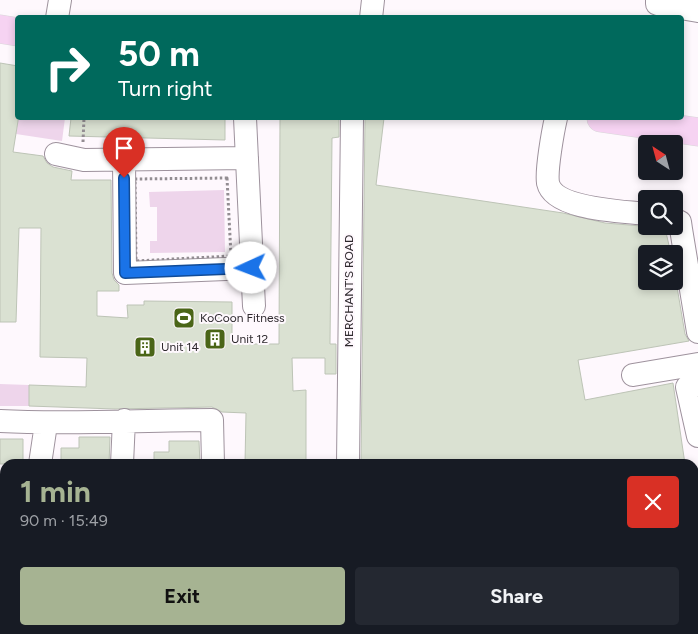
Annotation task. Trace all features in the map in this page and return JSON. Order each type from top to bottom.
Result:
[{"type":"main road","points":[[0,29],[15,32]]},
{"type":"main road","points":[[632,120],[647,121],[698,132]]},
{"type":"street","points":[[58,15],[60,0]]},
{"type":"street","points":[[371,15],[373,0]]},
{"type":"street","points":[[658,0],[657,4],[698,11]]},
{"type":"street","points":[[245,120],[254,306]]},
{"type":"street","name":"MERCHANT'S ROAD","points":[[348,459],[352,120]]},
{"type":"street","points":[[556,120],[548,182],[556,195],[566,201],[584,206],[638,213]]},
{"type":"street","points":[[56,154],[84,160],[247,158]]},
{"type":"street","points":[[124,159],[125,273],[251,268]]},
{"type":"street","points":[[682,235],[698,332]]},
{"type":"street","points":[[632,375],[698,364]]},
{"type":"street","points":[[698,386],[687,387],[698,436]]},
{"type":"street","points":[[122,459],[124,420]]},
{"type":"street","points":[[0,422],[46,424],[124,420],[212,420],[213,459]]},
{"type":"street","points":[[41,459],[46,424]]},
{"type":"path","points":[[84,120],[84,160]]},
{"type":"path","points":[[227,178],[231,256],[136,261],[135,179],[227,178]]},
{"type":"shaded area","points":[[18,120],[65,120],[62,141],[16,134]]},
{"type":"shaded area","points":[[224,190],[225,252],[150,253],[150,241],[157,241],[157,207],[150,207],[149,192]]},
{"type":"shaded area","points":[[0,384],[29,385],[29,406],[0,406]]},
{"type":"building","points":[[0,63],[15,66],[15,120],[18,121],[13,152],[43,156],[47,163],[53,167],[72,171],[71,180],[111,180],[112,273],[114,280],[119,285],[119,291],[97,291],[97,316],[128,318],[127,305],[144,305],[144,301],[232,302],[232,344],[279,344],[280,120],[339,120],[339,137],[332,138],[330,344],[336,344],[336,374],[325,374],[325,358],[292,358],[293,391],[306,390],[306,459],[245,459],[246,413],[222,412],[212,407],[115,409],[29,406],[29,385],[86,387],[87,358],[40,357],[41,228],[19,228],[16,322],[0,322]]},
{"type":"building","points":[[71,120],[225,120],[225,140],[69,136]]},
{"type":"building","points":[[365,120],[384,120],[376,185],[563,213],[605,223],[638,226],[638,235],[667,235],[669,245],[638,245],[638,290],[678,290],[685,334],[689,341],[578,360],[585,400],[673,383],[684,459],[361,459]]},
{"type":"building","points":[[79,437],[110,437],[109,459],[61,459],[61,448],[79,448]]},
{"type":"building","points":[[0,439],[23,439],[23,459],[0,459]]},
{"type":"building","points":[[169,441],[199,441],[200,459],[154,459],[154,452],[169,452]]},
{"type":"place","name":"KoCoon Fitness","points":[[184,318]]},
{"type":"place","name":"Unit 12","points":[[215,339]]},
{"type":"place","name":"Unit 14","points":[[145,347]]},
{"type":"route","points":[[124,178],[125,273],[251,268]]}]
